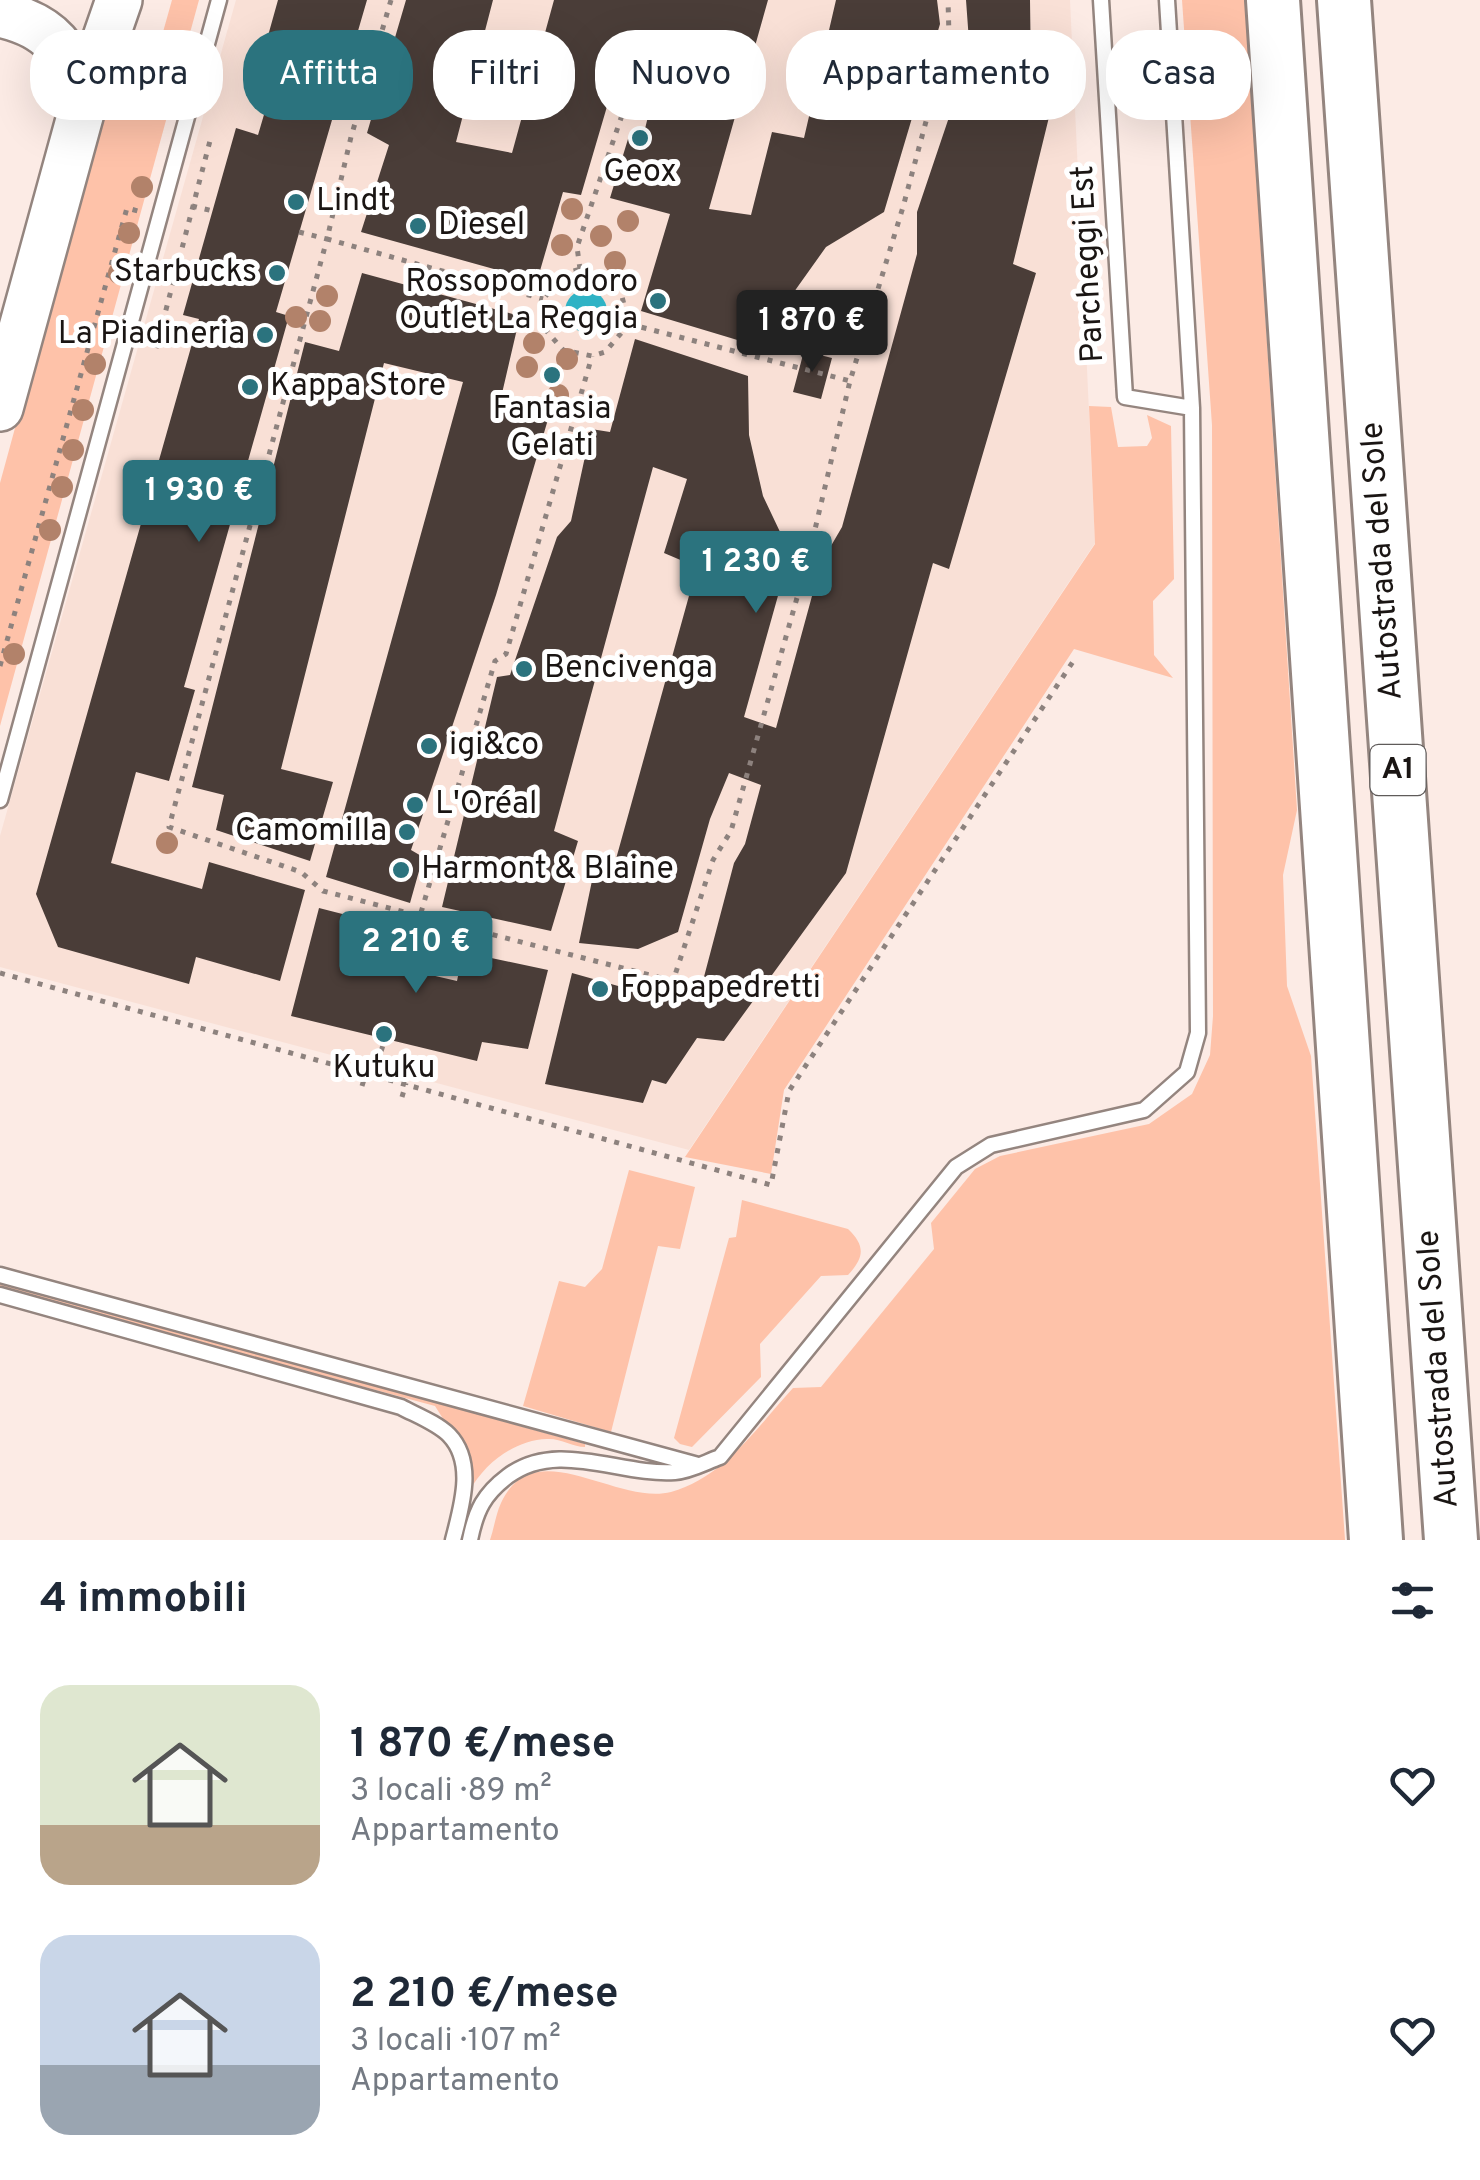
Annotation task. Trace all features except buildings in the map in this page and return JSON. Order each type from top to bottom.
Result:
[{"type":"highway","name":"A1","points":[[1272,0],[1376,1540]]},
{"type":"highway","name":"Autostrada del Sole","points":[[1344,0],[1451,1540]]},
{"type":"main road","points":[[0,14],[45,30]]},
{"type":"main road","points":[[0,408],[79,120]]},
{"type":"lane","points":[[0,800],[218,0]]},
{"type":"lane","name":"Parcheggi Est","points":[[1100,0],[1125,398],[1192,408]]},
{"type":"lane","points":[[470,1540],[476,1511],[488,1492],[517,1469],[546,1458],[678,1472],[720,1457],[956,1167],[991,1145],[1144,1110],[1187,1072],[1198,1032],[1192,408],[1167,0]]},
{"type":"lane","points":[[0,1275],[698,1465]]},
{"type":"lane","points":[[0,1295],[401,1407],[448,1434],[462,1456],[464,1488],[452,1540]]},
{"type":"path","points":[[391,0],[168,827],[301,872],[323,891],[673,981],[713,860],[731,831],[808,559],[850,381],[949,36],[948,0]]},
{"type":"path","points":[[580,269],[578,247],[621,120]]},
{"type":"path","points":[[156,348],[211,138]]},
{"type":"path","points":[[192,206],[213,210]]},
{"type":"path","points":[[0,666],[128,208],[188,224]]},
{"type":"path","points":[[299,232],[543,299]]},
{"type":"path","points":[[586,268],[618,281],[629,324],[605,352],[592,356],[563,350],[544,328],[543,299],[564,273],[586,268]]},
{"type":"path","points":[[629,324],[850,381]]},
{"type":"path","points":[[405,969],[495,661],[506,654],[592,356]]},
{"type":"path","points":[[0,973],[771,1184],[788,1091],[1076,658]]},
{"type":"path","points":[[57,1001],[61,990]]},
{"type":"path","points":[[374,1076],[384,1038]]},
{"type":"path","points":[[362,1086],[366,1073]]},
{"type":"path","points":[[402,1098],[406,1083]]},
{"type":"shaded area","points":[[172,0],[199,0],[191,30],[164,30]]},
{"type":"shaded area","points":[[236,0],[1070,0],[1071,30],[786,30],[786,120],[1076,120],[1095,543],[689,1150],[0,967],[0,836],[202,120],[223,120],[223,46]]},
{"type":"shaded area","points":[[1182,0],[1245,0],[1247,30],[1184,30]]},
{"type":"shaded area","points":[[1251,93],[1297,810],[1283,875],[1287,986],[1311,1056],[1345,1540],[490,1540],[501,1503],[516,1482],[534,1473],[578,1476],[649,1494],[671,1492],[708,1475],[739,1449],[793,1388],[821,1387],[934,1249],[931,1223],[975,1169],[1000,1156],[1149,1124],[1192,1094],[1210,1055],[1213,1016],[1212,425],[1190,120],[1251,120]]},
{"type":"shaded area","points":[[99,120],[166,120],[0,726],[0,483]]},
{"type":"shaded area","points":[[1089,406],[1111,407],[1118,447],[1147,446],[1152,438],[1147,415],[1171,426],[1174,579],[1153,601],[1154,655],[1173,678],[1074,649],[784,1090],[771,1174],[685,1157],[1095,544]]},
{"type":"shaded area","points":[[629,1170],[695,1187],[680,1249],[658,1246],[611,1432],[523,1406],[559,1281],[585,1287],[602,1269]]},
{"type":"shaded area","points":[[742,1200],[848,1229],[858,1241],[860,1257],[848,1275],[821,1276],[760,1344],[761,1377],[692,1447],[674,1438],[729,1238],[736,1237]]},
{"type":"shaded area","points":[[0,1282],[585,1447],[552,1439],[513,1448],[493,1462],[470,1490],[459,1444],[435,1406],[0,1289]]},
{"type":"water","points":[[586,290],[601,296],[607,311],[601,326],[586,332],[571,326],[565,311],[571,296]]},
{"type":"place","name":"Geox","points":[[640,138]]},
{"type":"place","name":"Lindt","points":[[296,202]]},
{"type":"place","name":"Diesel","points":[[418,226]]},
{"type":"place","name":"Starbucks","points":[[277,273]]},
{"type":"place","name":"Rossopomodoro Outlet La Reggia","points":[[658,301]]},
{"type":"place","name":"La Piadineria","points":[[265,335]]},
{"type":"place","name":"Fantasia Gelati","points":[[552,375]]},
{"type":"place","name":"Kappa Store","points":[[250,387]]},
{"type":"place","name":"Bencivenga","points":[[524,669]]},
{"type":"place","name":"igi&co","points":[[429,746]]},
{"type":"place","name":"L'Oréal","points":[[415,805]]},
{"type":"place","name":"Camomilla","points":[[407,832]]},
{"type":"place","name":"Harmont & Blaine","points":[[401,870]]},
{"type":"place","name":"Foppapedretti","points":[[600,989]]},
{"type":"place","name":"Kutuku","points":[[384,1034]]}]
